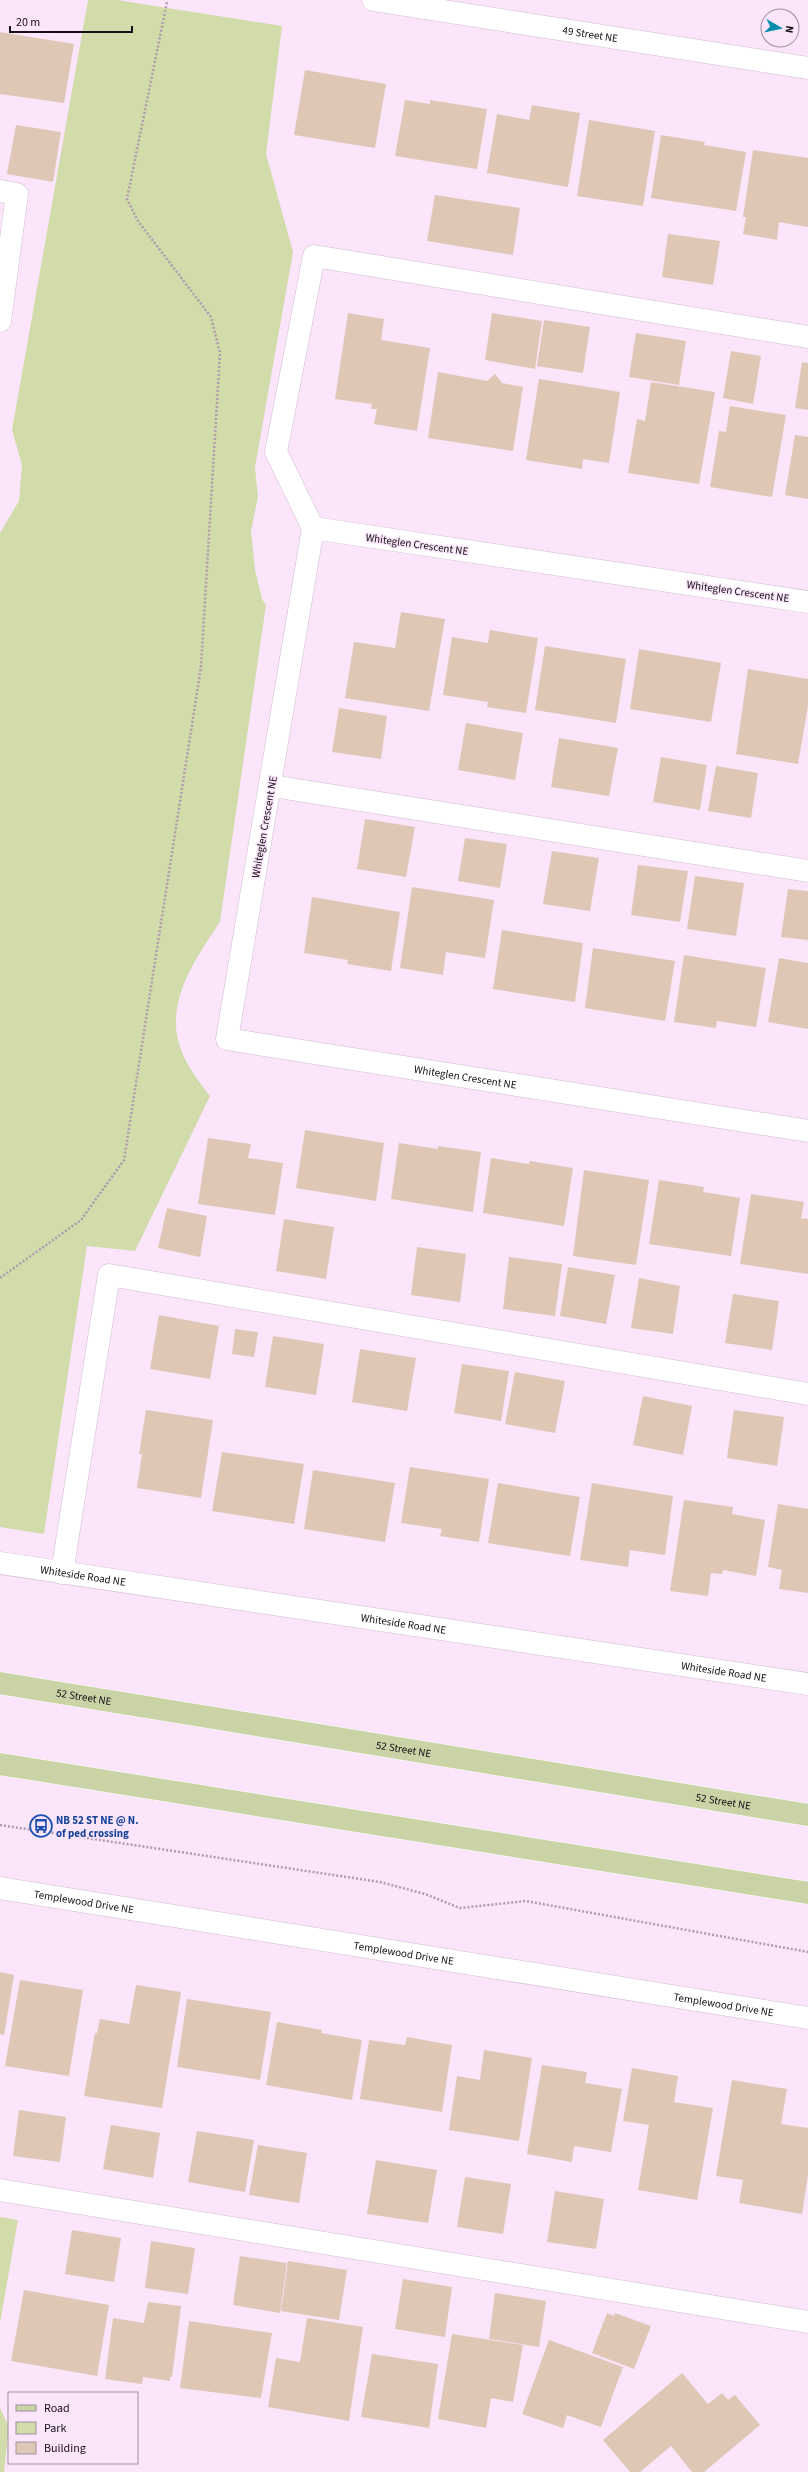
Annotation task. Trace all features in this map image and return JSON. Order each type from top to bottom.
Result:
[{"type":"main road","name":"52 Street NE","points":[[0,1683],[808,1815]]},
{"type":"main road","points":[[0,1764],[808,1893]]},
{"type":"street","name":"49 Street NE","points":[[373,0],[808,68]]},
{"type":"street","points":[[0,191],[17,194],[0,321]]},
{"type":"street","points":[[313,528],[276,452],[314,256],[808,337]]},
{"type":"street","name":"Whiteglen Crescent NE","points":[[808,602],[313,528],[272,786],[227,1039],[808,1131]]},
{"type":"street","points":[[272,786],[808,871]]},
{"type":"street","points":[[62,1573],[109,1275],[808,1394]]},
{"type":"street","name":"Whiteside Road NE","points":[[0,1563],[808,1684]]},
{"type":"street","name":"Templewood Drive NE","points":[[0,1888],[808,2018]]},
{"type":"street","points":[[0,2190],[808,2322]]},
{"type":"path","points":[[0,1278],[81,1220],[124,1160],[201,666],[220,353],[212,317],[138,221],[127,199],[167,2]]},
{"type":"path","points":[[0,1825],[380,1882],[425,1894],[460,1908],[526,1901],[808,1952]]},
{"type":"green space","points":[[88,0],[117,0],[282,26],[266,154],[293,252],[255,467],[258,497],[251,531],[255,570],[262,599],[266,605],[220,922],[201,951],[184,984],[176,1017],[177,1035],[182,1052],[194,1075],[210,1096],[135,1251],[87,1246],[44,1534],[0,1527],[0,533],[19,501],[22,465],[12,430]]},
{"type":"green space","points":[[0,2217],[18,2220],[0,2323]]},
{"type":"green space","points":[[0,2408],[8,2425],[8,2436],[4,2472],[0,2472]]},
{"type":"building","points":[[0,32],[74,44],[64,103],[0,94]]},
{"type":"building","points":[[305,70],[386,84],[375,148],[294,135]]},
{"type":"building","points":[[405,100],[430,104],[430,100],[487,109],[477,169],[395,156]]},
{"type":"building","points":[[532,105],[580,113],[568,187],[487,173],[497,114],[529,120]]},
{"type":"building","points":[[589,120],[655,131],[643,206],[577,196]]},
{"type":"building","points":[[16,125],[61,132],[53,182],[7,174]]},
{"type":"building","points":[[661,135],[705,142],[704,145],[746,152],[736,211],[651,198]]},
{"type":"building","points":[[753,150],[808,158],[808,227],[779,222],[777,240],[743,234],[746,217],[743,217]]},
{"type":"building","points":[[435,195],[520,208],[513,255],[427,241]]},
{"type":"building","points":[[668,234],[720,241],[713,285],[662,277]]},
{"type":"building","points":[[348,313],[384,319],[381,340],[430,348],[417,431],[374,424],[377,409],[371,409],[372,404],[335,399]]},
{"type":"building","points":[[492,313],[542,321],[535,369],[485,360]]},
{"type":"building","points":[[544,320],[590,327],[583,373],[537,366]]},
{"type":"building","points":[[636,333],[686,341],[679,385],[629,377]]},
{"type":"building","points":[[731,351],[761,356],[753,404],[723,398]]},
{"type":"building","points":[[802,362],[808,363],[808,410],[795,408]]},
{"type":"building","points":[[438,372],[487,381],[495,374],[502,383],[523,387],[513,451],[428,438]]},
{"type":"building","points":[[539,379],[620,392],[609,463],[583,459],[582,469],[526,460]]},
{"type":"building","points":[[651,382],[715,392],[699,484],[628,473],[637,419],[645,421]]},
{"type":"building","points":[[730,406],[786,415],[772,497],[710,487],[719,431],[726,432]]},
{"type":"building","points":[[795,435],[808,437],[808,499],[785,495]]},
{"type":"building","points":[[401,612],[445,619],[429,711],[345,698],[354,642],[395,648]]},
{"type":"building","points":[[490,630],[538,638],[526,713],[487,707],[488,702],[443,695],[452,637],[488,643]]},
{"type":"building","points":[[545,646],[626,659],[616,723],[535,710]]},
{"type":"building","points":[[639,649],[721,663],[711,722],[630,709]]},
{"type":"building","points":[[748,669],[808,679],[808,706],[798,764],[736,754]]},
{"type":"building","points":[[339,708],[387,716],[381,759],[332,752]]},
{"type":"building","points":[[466,723],[523,733],[515,780],[458,770]]},
{"type":"building","points":[[559,738],[618,748],[609,796],[551,787]]},
{"type":"building","points":[[661,757],[707,765],[700,810],[653,802]]},
{"type":"building","points":[[716,766],[758,773],[751,818],[708,811]]},
{"type":"building","points":[[365,819],[415,827],[406,877],[357,869]]},
{"type":"building","points":[[465,838],[507,844],[500,888],[458,881]]},
{"type":"building","points":[[552,851],[599,858],[590,911],[543,904]]},
{"type":"building","points":[[638,865],[688,871],[680,922],[631,915]]},
{"type":"building","points":[[695,876],[744,883],[736,936],[687,929]]},
{"type":"building","points":[[412,887],[494,900],[485,958],[446,952],[443,975],[400,968]]},
{"type":"building","points":[[788,889],[808,891],[808,940],[781,937]]},
{"type":"building","points":[[312,897],[400,912],[391,971],[347,964],[348,960],[304,953]]},
{"type":"building","points":[[502,930],[583,943],[575,1002],[493,989]]},
{"type":"building","points":[[593,948],[675,961],[665,1021],[585,1008]]},
{"type":"building","points":[[684,955],[766,968],[756,1027],[717,1021],[716,1028],[674,1022]]},
{"type":"building","points":[[779,958],[808,963],[808,1029],[768,1022]]},
{"type":"building","points":[[305,1130],[384,1143],[376,1201],[296,1188]]},
{"type":"building","points":[[208,1138],[251,1144],[248,1158],[283,1163],[275,1215],[198,1204]]},
{"type":"building","points":[[399,1143],[438,1149],[438,1146],[481,1152],[473,1212],[391,1199]]},
{"type":"building","points":[[491,1158],[529,1164],[530,1161],[573,1168],[564,1226],[483,1213]]},
{"type":"building","points":[[584,1170],[649,1180],[636,1265],[573,1256]]},
{"type":"building","points":[[659,1180],[704,1187],[703,1192],[740,1198],[731,1256],[649,1244]]},
{"type":"building","points":[[751,1194],[804,1202],[801,1218],[808,1219],[808,1274],[740,1264]]},
{"type":"building","points":[[167,1208],[207,1216],[200,1257],[158,1248]]},
{"type":"building","points":[[284,1219],[334,1227],[326,1279],[276,1271]]},
{"type":"building","points":[[417,1247],[466,1254],[460,1302],[411,1295]]},
{"type":"building","points":[[509,1257],[562,1264],[555,1316],[503,1309]]},
{"type":"building","points":[[568,1267],[615,1275],[606,1324],[560,1316]]},
{"type":"building","points":[[639,1278],[680,1286],[673,1334],[631,1328]]},
{"type":"building","points":[[733,1294],[779,1301],[772,1350],[725,1343]]},
{"type":"building","points":[[159,1315],[219,1326],[210,1379],[150,1369]]},
{"type":"building","points":[[235,1329],[258,1332],[254,1357],[232,1354]]},
{"type":"building","points":[[273,1336],[324,1344],[316,1395],[265,1387]]},
{"type":"building","points":[[360,1349],[416,1358],[407,1411],[352,1402]]},
{"type":"building","points":[[462,1364],[509,1371],[501,1421],[454,1413]]},
{"type":"building","points":[[515,1372],[565,1381],[555,1433],[505,1424]]},
{"type":"building","points":[[643,1396],[692,1406],[683,1455],[633,1445]]},
{"type":"building","points":[[146,1410],[213,1420],[201,1498],[137,1488],[142,1454],[139,1454]]},
{"type":"building","points":[[734,1410],[784,1417],[777,1466],[727,1458]]},
{"type":"building","points":[[222,1452],[304,1464],[294,1524],[212,1511]]},
{"type":"building","points":[[410,1467],[489,1479],[479,1542],[440,1536],[442,1529],[401,1523]]},
{"type":"building","points":[[313,1470],[395,1483],[385,1542],[304,1529]]},
{"type":"building","points":[[498,1483],[580,1497],[570,1556],[488,1543]]},
{"type":"building","points":[[592,1483],[673,1496],[665,1555],[630,1550],[628,1567],[580,1560]]},
{"type":"building","points":[[684,1500],[733,1507],[732,1514],[765,1520],[756,1576],[723,1570],[722,1574],[711,1573],[708,1596],[670,1591]]},
{"type":"building","points":[[778,1504],[808,1509],[808,1593],[779,1589],[782,1570],[768,1567]]},
{"type":"building","points":[[0,1972],[14,1975],[4,2035],[0,2034]]},
{"type":"building","points":[[20,1980],[83,1990],[69,2076],[5,2066]]},
{"type":"building","points":[[136,1985],[181,1992],[162,2108],[84,2096],[95,2033],[97,2033],[100,2019],[129,2024]]},
{"type":"building","points":[[187,1999],[271,2012],[260,2080],[177,2067]]},
{"type":"building","points":[[277,2022],[322,2030],[321,2033],[362,2040],[352,2100],[266,2085]]},
{"type":"building","points":[[407,2037],[452,2045],[442,2112],[360,2099],[369,2040],[405,2045]]},
{"type":"building","points":[[484,2050],[532,2058],[519,2141],[449,2130],[457,2076],[480,2080]]},
{"type":"building","points":[[542,2065],[587,2072],[585,2083],[622,2089],[611,2152],[574,2146],[572,2162],[527,2154]]},
{"type":"building","points":[[632,2068],[678,2076],[674,2102],[713,2108],[697,2200],[638,2190],[649,2125],[623,2121]]},
{"type":"building","points":[[732,2080],[787,2089],[781,2124],[808,2128],[808,2175],[802,2214],[739,2203],[743,2180],[716,2176]]},
{"type":"building","points":[[19,2110],[66,2117],[60,2162],[13,2156]]},
{"type":"building","points":[[111,2125],[160,2133],[153,2178],[103,2169]]},
{"type":"building","points":[[197,2131],[254,2140],[245,2192],[188,2182]]},
{"type":"building","points":[[258,2145],[307,2153],[299,2203],[249,2195]]},
{"type":"building","points":[[376,2160],[437,2170],[428,2223],[367,2214]]},
{"type":"building","points":[[465,2177],[511,2184],[503,2234],[457,2227]]},
{"type":"building","points":[[555,2191],[604,2199],[596,2249],[547,2242]]},
{"type":"building","points":[[72,2230],[121,2238],[114,2282],[65,2274]]},
{"type":"building","points":[[151,2241],[195,2248],[188,2294],[145,2288]]},
{"type":"building","points":[[240,2256],[287,2263],[280,2313],[233,2305]]},
{"type":"building","points":[[288,2261],[347,2270],[339,2320],[281,2311]]},
{"type":"building","points":[[403,2279],[452,2287],[445,2337],[395,2329]]},
{"type":"building","points":[[24,2290],[109,2305],[97,2376],[11,2361]]},
{"type":"building","points":[[495,2293],[546,2301],[539,2347],[489,2339]]},
{"type":"building","points":[[148,2302],[181,2306],[172,2377],[170,2377],[170,2381],[143,2377],[142,2384],[105,2379],[113,2318],[144,2323]]},
{"type":"building","points":[[607,2313],[614,2316],[615,2313],[651,2326],[634,2369],[592,2353]]},
{"type":"building","points":[[307,2318],[363,2327],[349,2421],[268,2407],[276,2358],[300,2362]]},
{"type":"building","points":[[189,2321],[272,2333],[261,2398],[180,2388]]},
{"type":"building","points":[[452,2334],[523,2345],[513,2402],[491,2398],[486,2428],[438,2419]]},
{"type":"building","points":[[549,2340],[623,2367],[601,2427],[567,2415],[563,2428],[522,2414]]},
{"type":"building","points":[[372,2354],[438,2364],[429,2428],[361,2417]]},
{"type":"building","points":[[682,2373],[708,2404],[722,2393],[728,2400],[735,2395],[760,2425],[704,2472],[692,2472],[671,2446],[640,2472],[630,2472],[603,2440]]},
{"type":"place","name":"NB 52 ST NE @ N. of ped crossing","points":[[41,1826]]}]
